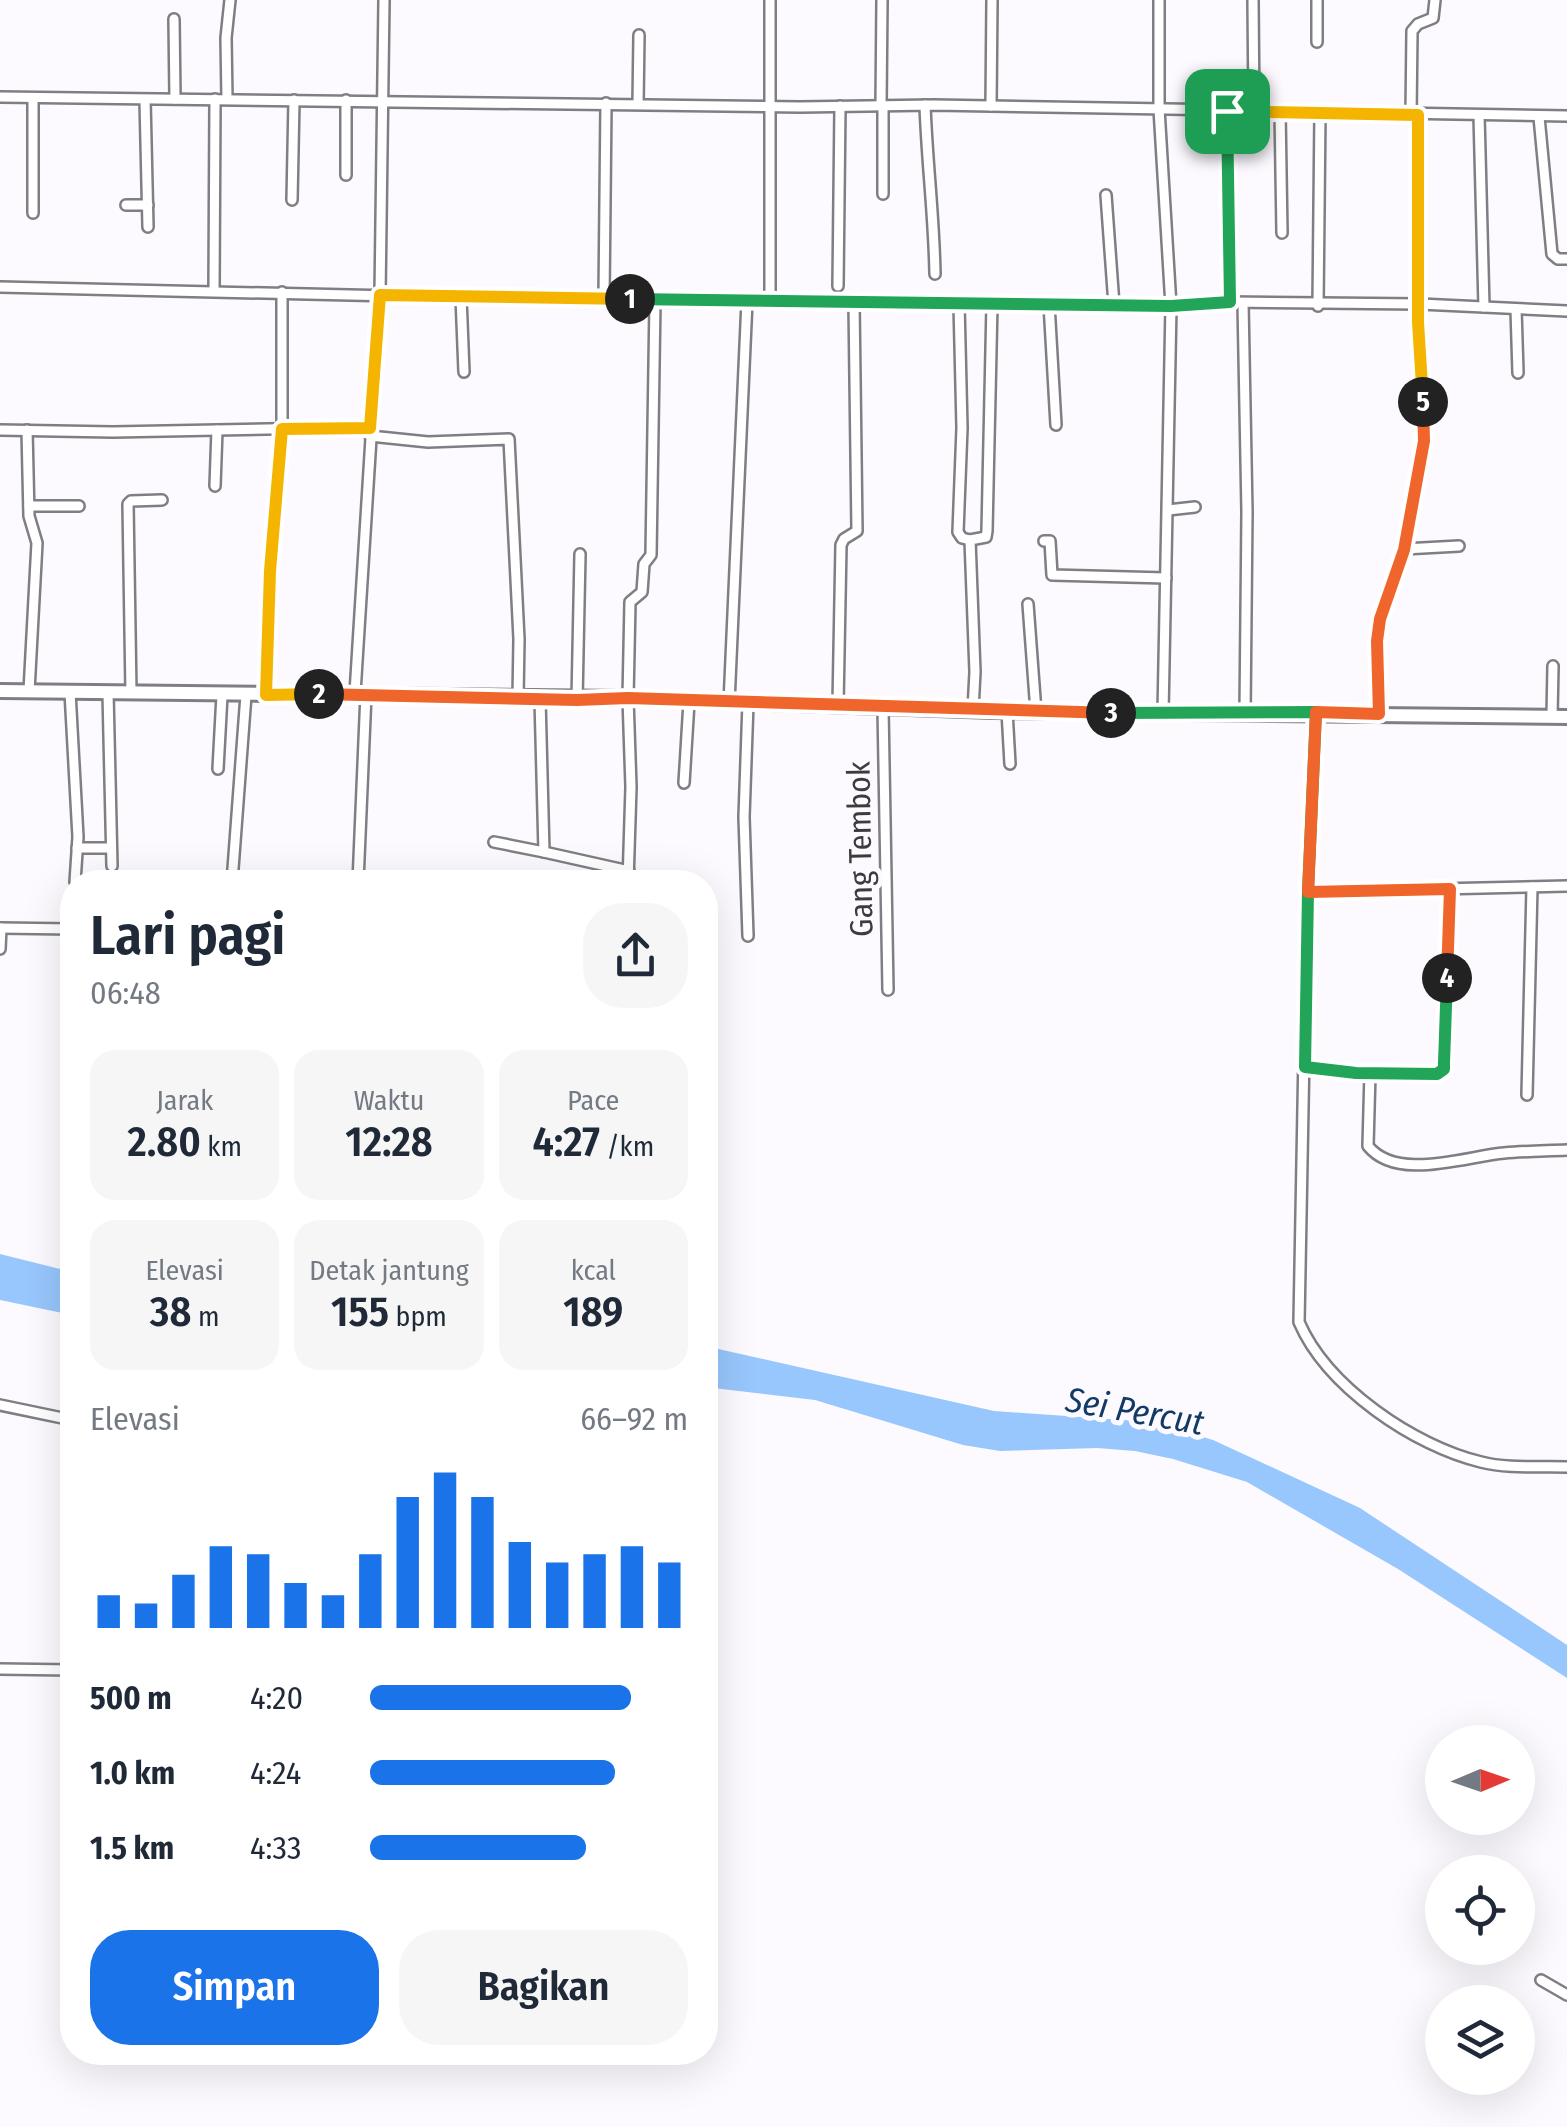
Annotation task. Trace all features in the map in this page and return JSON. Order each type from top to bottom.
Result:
[{"type":"street","points":[[227,99],[230,0]]},
{"type":"street","points":[[358,870],[370,432],[380,295],[384,0]]},
{"type":"street","points":[[770,0],[770,301]]},
{"type":"street","points":[[882,0],[883,194]]},
{"type":"street","points":[[991,106],[992,0]]},
{"type":"street","points":[[1159,0],[1159,109],[1171,306],[1162,713]]},
{"type":"street","points":[[1253,0],[1254,111]]},
{"type":"street","points":[[1317,0],[1317,42]]},
{"type":"street","points":[[1379,714],[1379,630],[1404,550],[1424,441],[1412,31],[1433,18],[1435,0]]},
{"type":"street","points":[[174,19],[175,99]]},
{"type":"street","points":[[638,104],[639,35]]},
{"type":"street","points":[[0,97],[925,105],[1567,116]]},
{"type":"street","points":[[33,98],[33,214]]},
{"type":"street","points":[[145,100],[148,227]]},
{"type":"street","points":[[214,291],[215,100]]},
{"type":"street","points":[[292,200],[294,100]]},
{"type":"street","points":[[346,100],[346,175]]},
{"type":"street","points":[[604,298],[606,103]]},
{"type":"street","points":[[925,105],[927,172],[934,196],[935,274]]},
{"type":"street","points":[[838,286],[840,106]]},
{"type":"street","points":[[1227,111],[1230,302]]},
{"type":"street","points":[[1280,112],[1282,233]]},
{"type":"street","points":[[1318,306],[1320,112]]},
{"type":"street","points":[[1479,115],[1484,307]]},
{"type":"street","points":[[1539,118],[1552,254],[1567,259]]},
{"type":"street","points":[[1106,194],[1114,305]]},
{"type":"street","points":[[126,205],[148,205]]},
{"type":"street","points":[[0,286],[655,302],[1171,306],[1230,302],[1318,306],[1420,304],[1567,311]]},
{"type":"street","points":[[266,695],[270,571],[282,429],[282,292]]},
{"type":"street","points":[[461,297],[464,372]]},
{"type":"street","points":[[730,703],[747,301]]},
{"type":"street","points":[[494,842],[629,870],[630,602],[642,590],[644,564],[650,555],[655,302]]},
{"type":"street","points":[[838,705],[841,545],[857,532],[854,303]]},
{"type":"street","points":[[1243,303],[1245,712]]},
{"type":"street","points":[[959,304],[962,428],[958,532],[970,540],[986,537],[988,531],[992,304]]},
{"type":"street","points":[[1049,304],[1056,426]]},
{"type":"street","points":[[1516,309],[1518,373]]},
{"type":"street","points":[[0,428],[282,429],[370,432],[428,442],[510,438],[518,698]]},
{"type":"street","points":[[28,430],[28,506],[37,543],[29,691]]},
{"type":"street","points":[[215,486],[217,430]]},
{"type":"street","points":[[131,694],[128,503],[162,500]]},
{"type":"street","points":[[28,506],[79,506]]},
{"type":"street","points":[[1168,510],[1195,508]]},
{"type":"street","points":[[970,540],[973,710]]},
{"type":"street","points":[[1044,541],[1050,541],[1052,576],[1166,578]]},
{"type":"street","points":[[1404,550],[1459,546]]},
{"type":"street","points":[[577,700],[580,554]]},
{"type":"street","points":[[1028,604],[1036,712]]},
{"type":"street","points":[[1552,716],[1553,666]]},
{"type":"street","points":[[0,691],[628,698],[1036,712],[1567,716]]},
{"type":"street","points":[[70,692],[77,870]]},
{"type":"street","points":[[108,693],[112,866]]},
{"type":"street","points":[[218,768],[222,695]]},
{"type":"street","points":[[233,870],[246,695]]},
{"type":"street","points":[[540,699],[544,852]]},
{"type":"street","points":[[684,783],[689,702]]},
{"type":"street","points":[[748,703],[744,818],[748,936]]},
{"type":"street","name":"Gang Tembok","points":[[883,708],[888,990]]},
{"type":"street","points":[[1007,711],[1010,764]]},
{"type":"street","points":[[1312,712],[1298,1315],[1310,1341],[1346,1384],[1395,1424],[1437,1446],[1494,1464],[1567,1467]]},
{"type":"street","points":[[78,848],[111,848]]},
{"type":"street","points":[[1308,892],[1567,886]]},
{"type":"street","points":[[1527,1095],[1532,888]]},
{"type":"street","points":[[1305,1067],[1432,1075],[1444,1069],[1450,889]]},
{"type":"street","points":[[0,949],[1,928],[60,929]]},
{"type":"street","points":[[1370,1073],[1368,1146],[1388,1160],[1453,1164],[1500,1153],[1567,1150]]},
{"type":"street","points":[[0,1406],[60,1418]]},
{"type":"street","points":[[0,1669],[60,1670]]},
{"type":"street","points":[[1541,1980],[1567,1995]]},
{"type":"water","points":[[0,1254],[60,1269],[60,1312],[0,1300]]},
{"type":"water","name":"Sei Percut","points":[[718,1349],[994,1411],[1153,1422],[1213,1440],[1360,1508],[1567,1645],[1567,1678],[1398,1569],[1247,1482],[1135,1451],[1000,1451],[963,1445],[815,1400],[718,1389]]},
{"type":"route","points":[[1227,111],[1230,302],[1171,306],[655,302],[583,297],[380,295],[370,428],[282,429],[270,571],[266,695],[628,698],[1007,711],[1316,712],[1308,892],[1305,1067],[1356,1073],[1437,1074],[1444,1069],[1446,1047],[1450,889],[1308,892],[1315,727],[1316,712],[1379,714],[1376,662],[1380,619],[1404,550],[1424,441],[1418,322],[1418,115],[1227,111]]}]
